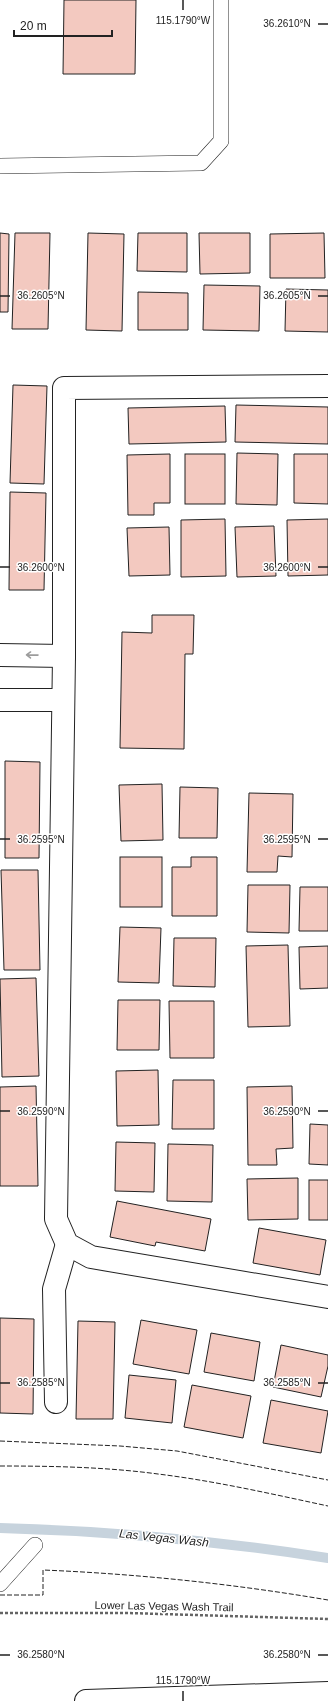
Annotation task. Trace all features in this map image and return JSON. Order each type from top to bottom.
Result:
[{"type":"street","points":[[328,386],[64,388],[64,656],[62,700],[56,1219],[67,1244],[91,1257],[328,1297]]},
{"type":"street","points":[[0,655],[64,656]]},
{"type":"street","points":[[0,700],[62,700]]},
{"type":"street","points":[[56,1402],[54,1290],[67,1244]]},
{"type":"street","points":[[86,1701],[328,1693]]},
{"type":"lane","points":[[0,166],[201,164],[221,141],[221,0]]},
{"type":"lane","points":[[0,1584],[35,1545]]},
{"type":"path","name":"Lower Las Vegas Wash Trail","points":[[0,1613],[128,1613],[328,1619]]},
{"type":"building","points":[[64,0],[136,0],[135,74],[63,74]]},
{"type":"building","points":[[0,233],[9,234],[8,312],[0,312]]},
{"type":"building","points":[[15,233],[50,233],[48,329],[12,329]]},
{"type":"building","points":[[88,233],[124,234],[122,331],[86,330]]},
{"type":"building","points":[[138,233],[187,233],[187,272],[137,271]]},
{"type":"building","points":[[199,233],[250,233],[250,273],[200,274]]},
{"type":"building","points":[[324,233],[325,278],[270,278],[270,234]]},
{"type":"building","points":[[204,285],[260,286],[259,331],[203,330]]},
{"type":"building","points":[[286,289],[328,290],[328,332],[285,331]]},
{"type":"building","points":[[138,292],[188,293],[188,330],[138,330]]},
{"type":"building","points":[[13,385],[47,386],[44,484],[10,483]]},
{"type":"building","points":[[236,405],[328,407],[328,444],[235,442]]},
{"type":"building","points":[[225,406],[226,442],[129,444],[128,408]]},
{"type":"building","points":[[237,453],[278,454],[277,505],[236,504]]},
{"type":"building","points":[[170,454],[170,503],[154,503],[154,515],[128,515],[127,455]]},
{"type":"building","points":[[185,454],[225,454],[225,504],[185,504]]},
{"type":"building","points":[[294,454],[328,454],[328,504],[294,503]]},
{"type":"building","points":[[10,492],[46,493],[44,590],[9,590]]},
{"type":"building","points":[[225,519],[226,576],[181,577],[181,520]]},
{"type":"building","points":[[328,519],[328,575],[288,576],[287,520]]},
{"type":"building","points":[[274,526],[276,576],[237,577],[235,527]]},
{"type":"building","points":[[169,527],[170,575],[129,576],[127,528]]},
{"type":"building","points":[[152,615],[194,615],[193,654],[185,654],[184,749],[120,748],[122,632],[152,633]]},
{"type":"building","points":[[5,761],[40,762],[39,858],[5,858]]},
{"type":"building","points":[[162,784],[163,840],[121,841],[119,785]]},
{"type":"building","points":[[180,787],[218,788],[217,838],[179,838]]},
{"type":"building","points":[[249,793],[293,794],[292,857],[278,856],[277,872],[247,872]]},
{"type":"building","points":[[120,857],[162,857],[162,907],[120,907]]},
{"type":"building","points":[[191,857],[217,857],[217,916],[172,916],[172,867],[191,867]]},
{"type":"building","points":[[1,870],[38,870],[40,970],[4,970]]},
{"type":"building","points":[[248,885],[290,885],[289,933],[247,932]]},
{"type":"building","points":[[300,887],[328,887],[328,931],[299,931]]},
{"type":"building","points":[[120,927],[161,928],[159,983],[118,982]]},
{"type":"building","points":[[174,938],[216,938],[215,987],[173,986]]},
{"type":"building","points":[[288,945],[290,1026],[248,1027],[246,946]]},
{"type":"building","points":[[328,946],[328,988],[300,989],[299,947]]},
{"type":"building","points":[[36,978],[39,1076],[2,1077],[0,979]]},
{"type":"building","points":[[118,1000],[160,1000],[159,1050],[117,1050]]},
{"type":"building","points":[[169,1001],[214,1001],[214,1058],[170,1058]]},
{"type":"building","points":[[158,1070],[159,1125],[117,1126],[116,1071]]},
{"type":"building","points":[[173,1080],[214,1080],[214,1129],[172,1129]]},
{"type":"building","points":[[36,1086],[38,1186],[0,1186],[0,1087]]},
{"type":"building","points":[[292,1086],[293,1148],[276,1149],[277,1165],[248,1165],[247,1087]]},
{"type":"building","points":[[310,1124],[328,1125],[328,1165],[309,1164]]},
{"type":"building","points":[[116,1142],[155,1143],[154,1192],[115,1191]]},
{"type":"building","points":[[168,1144],[213,1145],[212,1202],[167,1201]]},
{"type":"building","points":[[298,1178],[298,1219],[248,1220],[247,1179]]},
{"type":"building","points":[[309,1180],[328,1180],[328,1220],[309,1220]]},
{"type":"building","points":[[117,1201],[211,1219],[205,1251],[156,1242],[155,1246],[110,1237]]},
{"type":"building","points":[[259,1228],[326,1240],[320,1275],[253,1263]]},
{"type":"building","points":[[0,1318],[34,1319],[33,1414],[0,1413]]},
{"type":"building","points":[[141,1320],[197,1330],[189,1374],[133,1364]]},
{"type":"building","points":[[78,1321],[115,1322],[113,1419],[76,1419]]},
{"type":"building","points":[[211,1333],[260,1342],[254,1381],[204,1372]]},
{"type":"building","points":[[281,1345],[328,1355],[328,1366],[321,1397],[273,1387]]},
{"type":"building","points":[[129,1375],[176,1380],[172,1423],[125,1418]]},
{"type":"building","points":[[192,1385],[251,1396],[243,1438],[184,1427]]},
{"type":"building","points":[[271,1400],[328,1411],[321,1453],[263,1443]]},
{"type":"waterway","name":"Las Vegas Wash","points":[[0,1528],[124,1534],[206,1542],[328,1558]]},
{"type":"fence","points":[[0,1441],[120,1446],[177,1451],[328,1480]]},
{"type":"fence","points":[[0,1466],[79,1467],[158,1474],[265,1492],[328,1506]]},
{"type":"fence","points":[[0,1595],[43,1595],[43,1570],[186,1580],[328,1600]]}]
